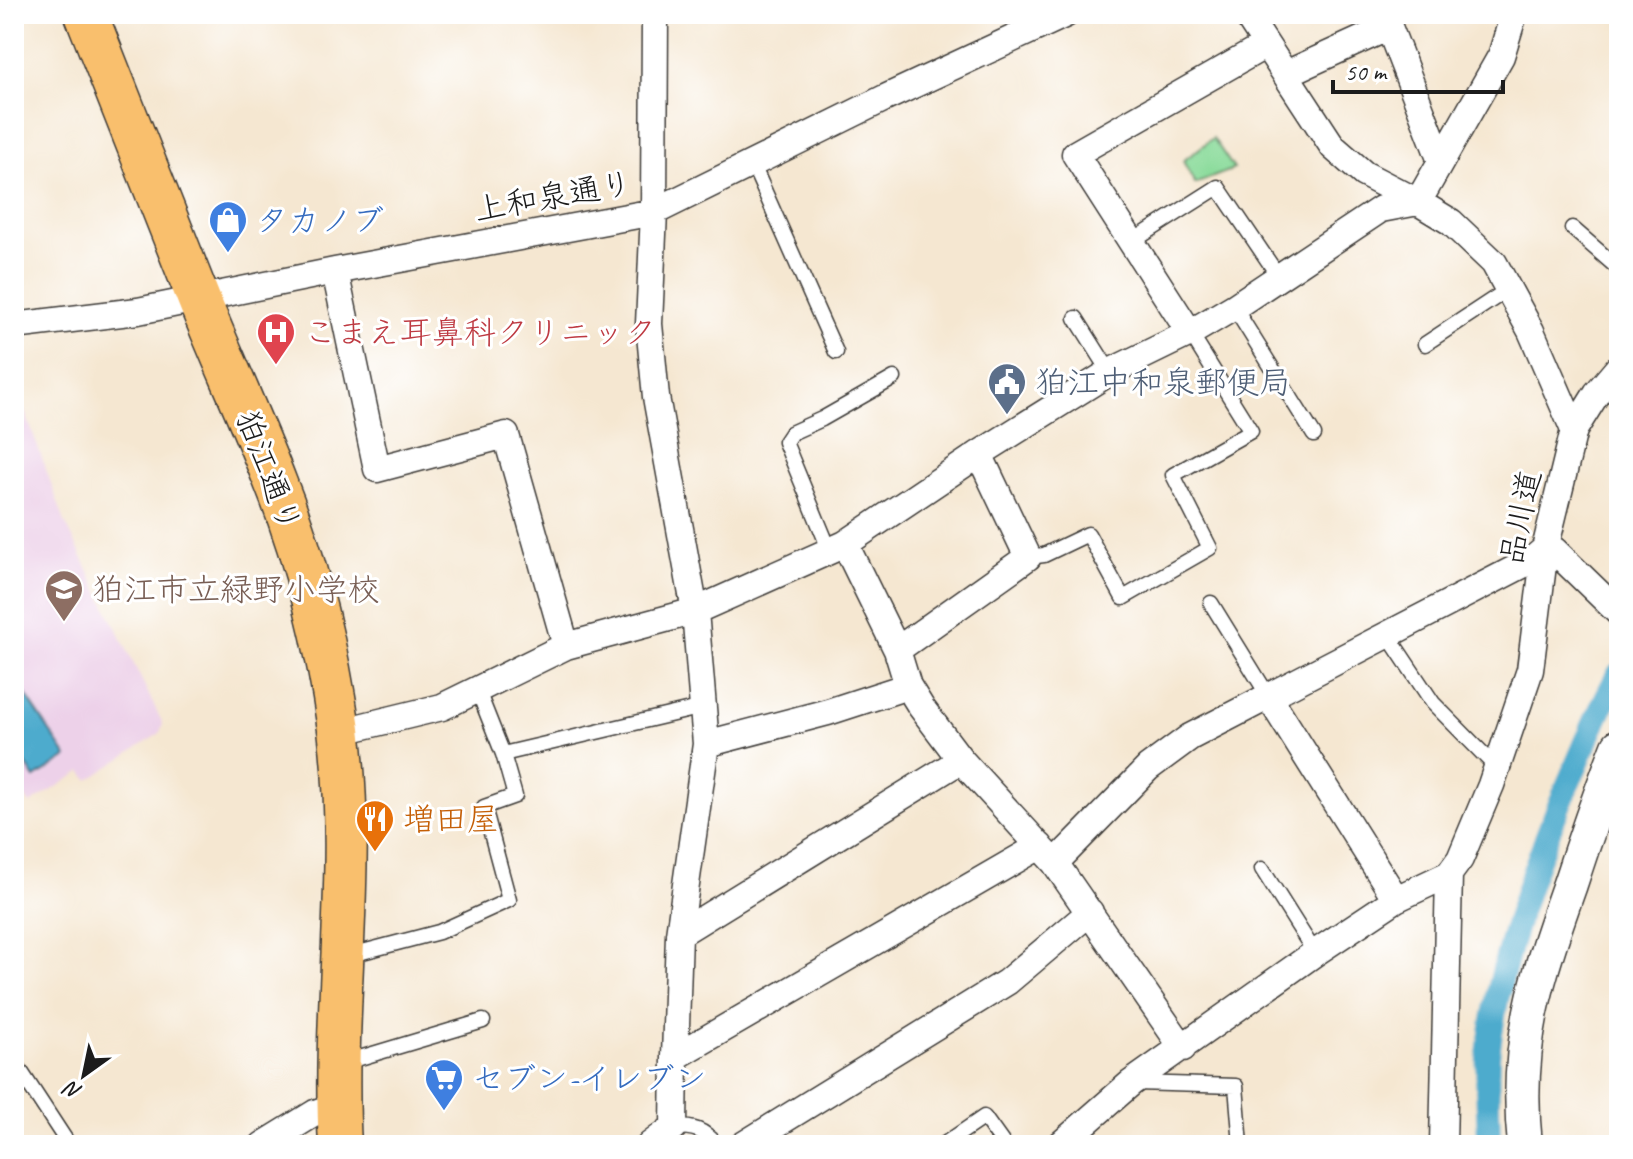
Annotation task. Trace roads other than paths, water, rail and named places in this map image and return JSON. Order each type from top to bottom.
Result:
[{"type":"main road","name":"狛江通り","points":[[86,14],[199,300],[268,464],[292,530],[320,630],[339,732],[345,824],[339,1105]]},
{"type":"street","points":[[650,1145],[674,1127],[679,934],[706,744],[695,611],[656,397],[649,324],[654,212],[655,14]]},
{"type":"street","name":"上和泉通り","points":[[14,326],[138,311],[654,212],[885,98],[1066,14]]},
{"type":"street","points":[[1246,14],[1333,147],[1364,174],[1451,222],[1494,263],[1510,288],[1574,430]]},
{"type":"street","points":[[339,732],[442,707],[566,646],[695,611],[837,548],[1110,372],[1190,333],[1234,307],[1381,209],[1418,202],[1501,56],[1514,14]]},
{"type":"street","points":[[1286,74],[1389,27],[1441,161]]},
{"type":"street","points":[[1190,333],[1075,154],[1266,45]]},
{"type":"street","points":[[335,271],[377,469],[506,435],[566,646]]},
{"type":"street","name":"品川道","points":[[1443,1145],[1449,874],[1460,859],[1497,768],[1530,670],[1545,549],[1574,430],[1597,393],[1619,367]]},
{"type":"street","points":[[897,650],[1028,557],[979,454]]},
{"type":"street","points":[[837,548],[897,650],[908,686],[921,707],[961,760],[1047,855],[1183,1048]]},
{"type":"street","points":[[675,1057],[1047,855],[1148,768],[1190,737],[1532,560],[1545,549],[1554,550],[1619,613]]},
{"type":"street","points":[[706,744],[828,712],[908,686]]},
{"type":"street","points":[[1269,697],[1396,899]]},
{"type":"street","points":[[1525,1145],[1521,1074],[1529,1009],[1541,965],[1619,746]]},
{"type":"street","points":[[679,934],[961,760]]},
{"type":"street","points":[[1060,1145],[1131,1083],[1315,953],[1396,899],[1449,874]]},
{"type":"street","points":[[743,1145],[1007,982],[1090,912]]},
{"type":"street","points":[[263,1145],[315,1113],[339,1105]]},
{"type":"lane","points":[[753,165],[836,352]]},
{"type":"lane","points":[[1133,241],[1218,187],[1279,277]]},
{"type":"lane","points":[[1572,228],[1619,269]]},
{"type":"lane","points":[[1425,344],[1510,288]]},
{"type":"lane","points":[[1234,307],[1314,435]]},
{"type":"lane","points":[[1076,318],[1110,372]]},
{"type":"lane","points":[[1028,557],[1044,555],[1088,534],[1123,598],[1210,548],[1173,475],[1251,431],[1190,333]]},
{"type":"lane","points":[[837,548],[785,442],[791,433],[894,378]]},
{"type":"lane","points":[[1211,603],[1269,697]]},
{"type":"lane","points":[[1387,634],[1433,703],[1497,768]]},
{"type":"lane","points":[[343,957],[439,932],[509,900],[484,807],[515,796],[503,754],[478,691]]},
{"type":"lane","points":[[503,754],[703,707]]},
{"type":"lane","points":[[1262,869],[1315,953]]},
{"type":"lane","points":[[339,1105],[483,1021]]},
{"type":"lane","points":[[14,1061],[69,1145]]},
{"type":"lane","points":[[1131,1083],[1236,1086],[1241,1145]]},
{"type":"lane","points":[[943,1145],[984,1117],[1004,1145]]},
{"type":"lane","points":[[674,1127],[697,1127],[717,1145]]},
{"type":"water","points":[[20,686],[67,757],[35,778],[14,746],[14,689]]},
{"type":"waterway","points":[[1489,1145],[1489,1047],[1511,940],[1561,801],[1619,674]]},
{"type":"place","name":"タカノブ","points":[[228,254]]},
{"type":"place","name":"こまえ耳鼻科クリニック","points":[[276,366]]},
{"type":"place","name":"狛江中和泉郵便局","points":[[1007,416]]},
{"type":"place","name":"狛江市立緑野小学校","points":[[64,623]]},
{"type":"place","name":"増田屋","points":[[375,853]]},
{"type":"place","name":"セブン-イレブン","points":[[444,1112]]}]
